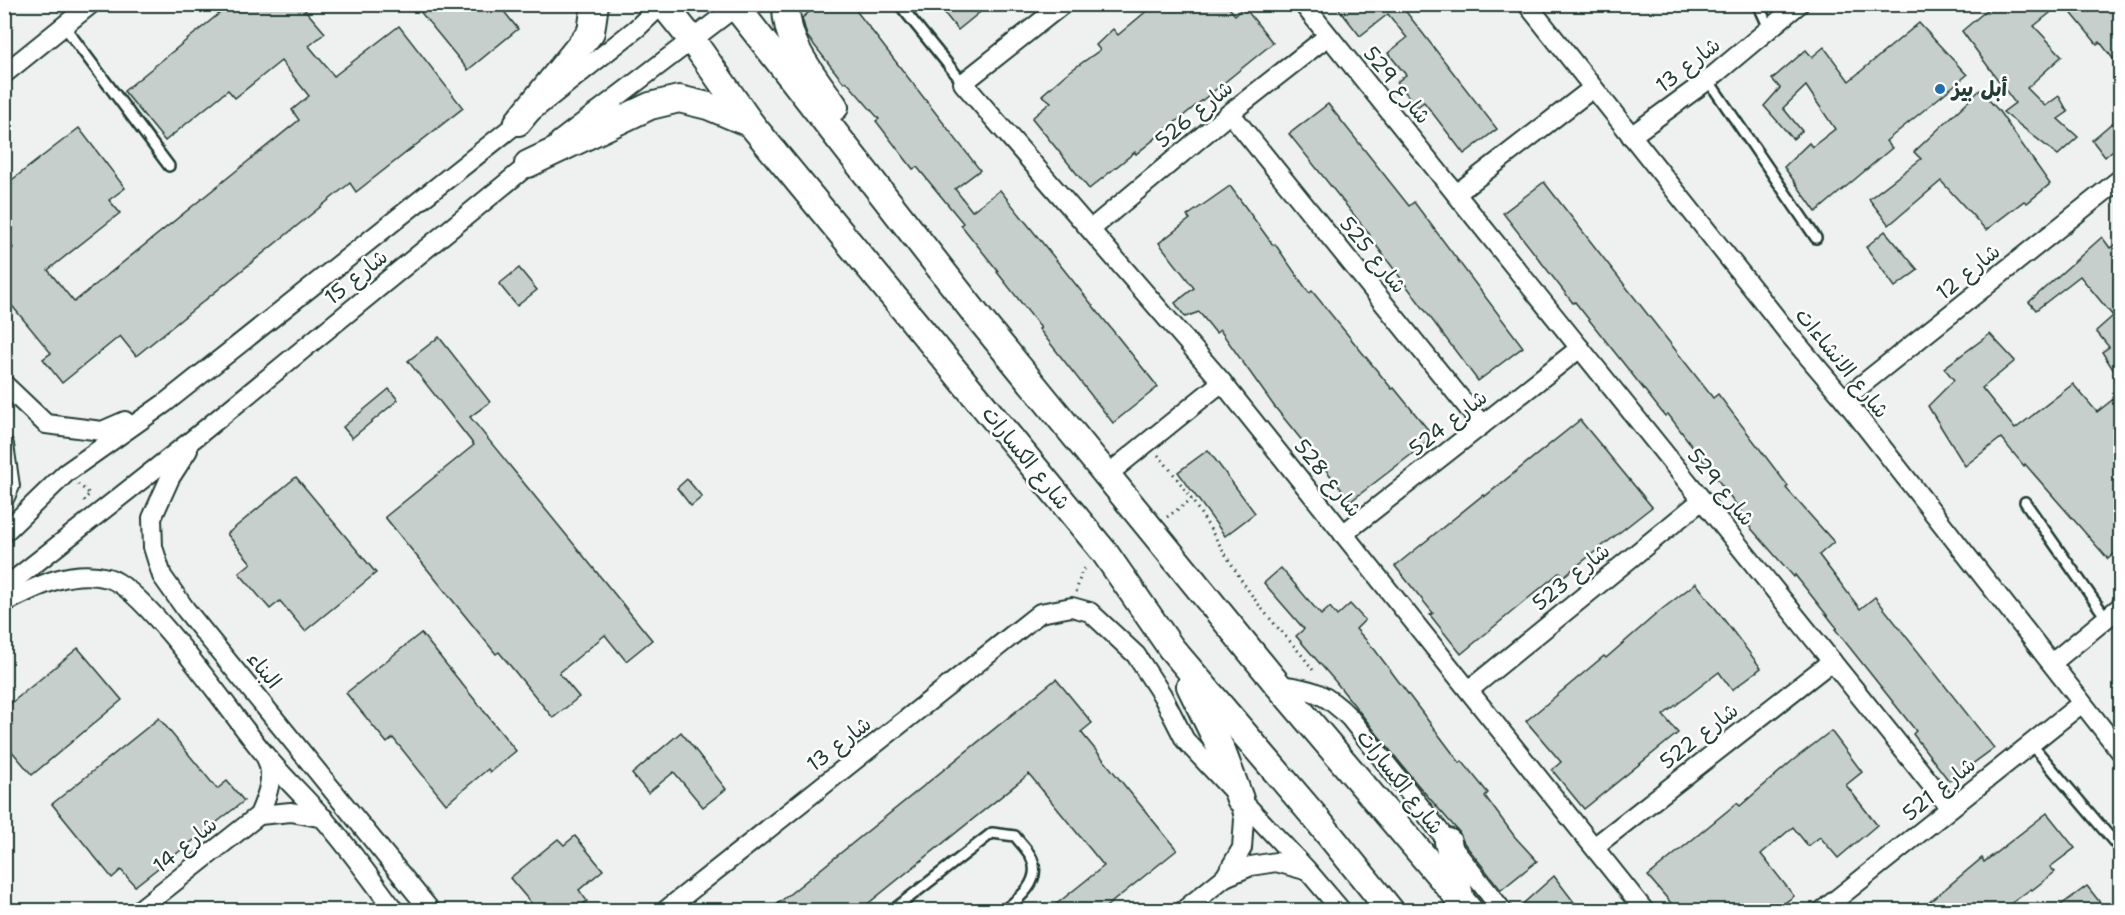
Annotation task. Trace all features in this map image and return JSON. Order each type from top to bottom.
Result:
[{"type":"street","points":[[4,74],[91,4]]},
{"type":"street","points":[[519,122],[591,32],[595,4]]},
{"type":"street","name":"شارع 15","points":[[4,533],[66,473],[165,403],[637,28],[663,4]]},
{"type":"street","name":"شارع الكسارات","points":[[663,4],[692,40],[751,124],[1104,553],[1171,648],[1390,910]]},
{"type":"street","points":[[786,4],[786,20],[795,50],[847,124],[886,199]]},
{"type":"street","points":[[963,83],[1063,4]]},
{"type":"street","name":"شارع 529","points":[[1304,4],[1950,808]]},
{"type":"street","name":"شارع الانشاءات","points":[[1527,4],[1844,399],[2121,751]]},
{"type":"street","name":"شارع 13","points":[[1631,136],[1708,80],[1799,4]]},
{"type":"street","name":"شارع 15","points":[[4,588],[197,436],[528,164],[736,5]]},
{"type":"street","name":"شارع الكسارات","points":[[736,5],[982,322],[1278,686],[1465,906]]},
{"type":"street","name":"شارع 526","points":[[1090,230],[1230,113],[1328,36]]},
{"type":"street","name":"شارع 528","points":[[963,83],[1222,382],[1644,910]]},
{"type":"street","points":[[1456,194],[1593,88]]},
{"type":"street","points":[[528,164],[650,106],[679,99],[708,106],[751,124]]},
{"type":"street","name":"شارع 525","points":[[1230,113],[1482,425]]},
{"type":"street","name":"شارع 12","points":[[1844,399],[2121,179]]},
{"type":"street","name":"شارع 524","points":[[1343,534],[1580,348]]},
{"type":"street","points":[[1107,475],[1222,382]]},
{"type":"street","points":[[4,384],[46,424],[102,431],[165,403]]},
{"type":"street","name":"البناء","points":[[197,436],[170,478],[152,518],[153,547],[162,576],[186,610],[430,910]]},
{"type":"street","points":[[4,445],[10,486],[4,499]]},
{"type":"street","name":"شارع 523","points":[[1469,690],[1702,500]]},
{"type":"street","points":[[4,603],[38,586],[79,574],[110,578],[127,590],[155,616],[262,752],[324,818],[394,910]]},
{"type":"street","name":"شارع 13","points":[[666,910],[1040,613],[1072,607],[1090,612],[1136,654],[1162,695],[1185,740],[1240,799]]},
{"type":"street","points":[[2052,663],[2114,613]]},
{"type":"street","points":[[1171,648],[1222,751],[1240,799],[1244,819],[1242,848],[1226,877]]},
{"type":"street","name":"شارع 522","points":[[1594,847],[1832,661]]},
{"type":"street","name":"شارع الكسارات","points":[[1278,686],[1302,688],[1319,693],[1334,702],[1350,718],[1502,910]]},
{"type":"street","name":"شارع 521","points":[[1823,910],[2082,703]]},
{"type":"street","points":[[262,752],[271,766],[266,799],[259,815],[291,812],[324,818]]},
{"type":"street","points":[[1240,799],[1341,910]]},
{"type":"street","name":"شارع 14","points":[[140,910],[259,815]]},
{"type":"street","points":[[1448,842],[1465,906]]},
{"type":"street","points":[[1184,910],[1226,877],[1251,866],[1276,862],[1307,870]]},
{"type":"lane","points":[[899,4],[963,83]]},
{"type":"lane","points":[[1758,4],[1769,28]]},
{"type":"lane","points":[[64,26],[169,166]]},
{"type":"lane","points":[[1708,80],[1816,238]]},
{"type":"lane","points":[[2025,502],[2114,613]]},
{"type":"lane","points":[[2031,744],[2121,849]]},
{"type":"lane","points":[[893,910],[992,833],[1014,836],[1033,860],[1034,879],[1021,897],[1004,910]]},
{"type":"path","points":[[1147,442],[1187,491],[1253,597],[1311,667],[1334,702]]},
{"type":"path","points":[[66,473],[90,494],[84,499],[97,516]]},
{"type":"shaded area","points":[[5,5],[2120,5],[2120,910],[5,910]]},
{"type":"building","points":[[231,4],[300,4],[325,33],[309,46],[334,76],[399,26],[463,108],[356,192],[350,183],[136,356],[120,336],[62,383],[43,359],[51,353],[4,296],[4,255],[13,248],[4,237],[4,186],[79,128],[125,188],[109,200],[120,213],[48,270],[74,302],[299,120],[292,110],[309,96],[281,61],[235,98],[228,90],[165,141],[124,91]]},
{"type":"building","points":[[414,4],[498,4],[518,29],[468,70]]},
{"type":"building","points":[[819,4],[851,4],[980,170],[955,189],[972,211],[1000,190],[1158,387],[1113,423],[961,225],[963,223],[917,167],[913,169],[876,121],[879,119],[846,81],[844,83],[807,36],[802,18]]},
{"type":"building","points":[[937,4],[990,4],[958,30]]},
{"type":"building","points":[[1155,4],[1226,4],[1235,15],[1244,7],[1273,43],[1089,189],[1032,118],[1051,102],[1042,95],[1066,74],[1100,50],[1096,45],[1113,29],[1118,35]]},
{"type":"building","points":[[1335,4],[1400,4],[1497,129],[1464,154],[1424,102],[1417,107],[1397,82],[1406,75],[1388,53],[1407,38],[1388,14],[1360,36]]},
{"type":"building","points":[[1994,4],[2061,4],[2034,26],[2062,56],[2027,88],[2045,106],[2059,96],[2068,112],[2058,119],[2078,137],[2058,155],[2003,112],[2015,103],[1962,31]]},
{"type":"building","points":[[2064,4],[2121,4],[2121,69],[2100,42],[2097,44]]},
{"type":"building","points":[[1919,23],[1967,75],[1886,141],[1892,148],[1816,212],[1784,167],[1809,143],[1812,147],[1835,129],[1806,86],[1783,108],[1802,131],[1793,139],[1764,106],[1780,88],[1772,79],[1806,50],[1812,57],[1824,47],[1849,81]]},
{"type":"building","points":[[1980,90],[1998,110],[2050,184],[2027,203],[2024,201],[1986,230],[1941,181],[1889,225],[1869,199],[1921,159],[1914,152]]},
{"type":"building","points":[[1328,104],[1409,206],[1414,202],[1523,347],[1478,381],[1370,235],[1289,134]]},
{"type":"building","points":[[2112,123],[2121,132],[2121,143],[2105,157],[2092,140]]},
{"type":"building","points":[[1544,182],[1713,398],[1718,394],[1788,486],[1786,488],[1834,542],[1819,555],[1860,609],[1875,597],[1994,748],[1949,781],[1913,734],[1916,731],[1835,629],[1837,628],[1795,575],[1794,577],[1749,526],[1751,524],[1668,414],[1665,416],[1503,213]]},
{"type":"building","points":[[1230,186],[1309,293],[1312,291],[1434,437],[1351,501],[1274,406],[1220,330],[1216,333],[1199,312],[1185,317],[1175,303],[1194,288],[1159,243],[1190,219],[1187,216]]},
{"type":"building","points":[[1885,231],[1918,270],[1895,287],[1866,247]]},
{"type":"building","points":[[2102,237],[2110,248],[2121,241],[2121,382],[2102,352],[2109,347],[2096,331],[2113,316],[2080,276],[2036,310],[2029,302]]},
{"type":"building","points":[[519,268],[537,290],[517,306],[499,284]]},
{"type":"building","points":[[1990,334],[2015,361],[1982,388],[2015,429],[2073,384],[2097,412],[2121,393],[2121,548],[2108,559],[2001,438],[1965,466],[1928,406],[1954,380],[1944,368]]},
{"type":"building","points":[[439,337],[490,402],[470,417],[652,640],[626,661],[605,635],[559,673],[579,697],[553,718],[499,652],[496,654],[385,517],[474,445],[408,361]]},
{"type":"building","points":[[389,389],[398,400],[352,438],[343,427]]},
{"type":"building","points":[[1580,420],[1652,507],[1564,576],[1560,572],[1461,654],[1430,615],[1433,613],[1395,566]]},
{"type":"building","points":[[1208,450],[1255,513],[1225,536],[1178,472]]},
{"type":"building","points":[[296,477],[376,573],[305,631],[280,601],[270,609],[239,573],[251,563],[227,534]]},
{"type":"building","points":[[687,479],[702,497],[691,506],[677,488]]},
{"type":"building","points":[[1281,568],[1321,615],[1330,607],[1337,616],[1350,604],[1365,620],[1356,629],[1375,650],[1460,763],[1462,761],[1488,793],[1485,796],[1515,837],[1537,861],[1501,890],[1464,843],[1459,832],[1296,636],[1304,629],[1264,583]]},
{"type":"building","points":[[1696,583],[1761,668],[1732,690],[1719,672],[1663,715],[1678,733],[1584,809],[1552,770],[1561,762],[1526,721]]},
{"type":"building","points":[[421,633],[516,751],[490,772],[488,769],[446,804],[393,738],[387,743],[346,693]]},
{"type":"building","points":[[78,648],[122,700],[32,775],[4,742],[4,709]]},
{"type":"building","points":[[1056,679],[1092,723],[1081,732],[1177,850],[1102,910],[1049,910],[1104,866],[1029,774],[860,910],[770,910]]},
{"type":"building","points":[[159,718],[217,789],[227,781],[244,801],[135,886],[121,870],[112,878],[52,804]]},
{"type":"building","points":[[1831,731],[1862,772],[1846,785],[1877,825],[1838,858],[1820,837],[1808,846],[1793,827],[1761,854],[1794,896],[1775,910],[1677,910],[1648,876],[1737,803],[1740,806]]},
{"type":"building","points":[[681,732],[726,789],[703,807],[674,772],[648,793],[632,774]]},
{"type":"building","points":[[2047,813],[2075,848],[2050,867],[2055,872],[2032,890],[2002,910],[1920,910],[1982,858],[1984,862]]},
{"type":"building","points":[[575,836],[603,870],[579,890],[587,901],[575,910],[537,910],[510,878],[558,839],[564,845]]},
{"type":"building","points":[[1554,876],[1580,910],[1516,910]]},
{"type":"building","points":[[2087,886],[2106,910],[2054,910]]},
{"type":"place","name":"أبل بيز","points":[[1940,89]]}]
